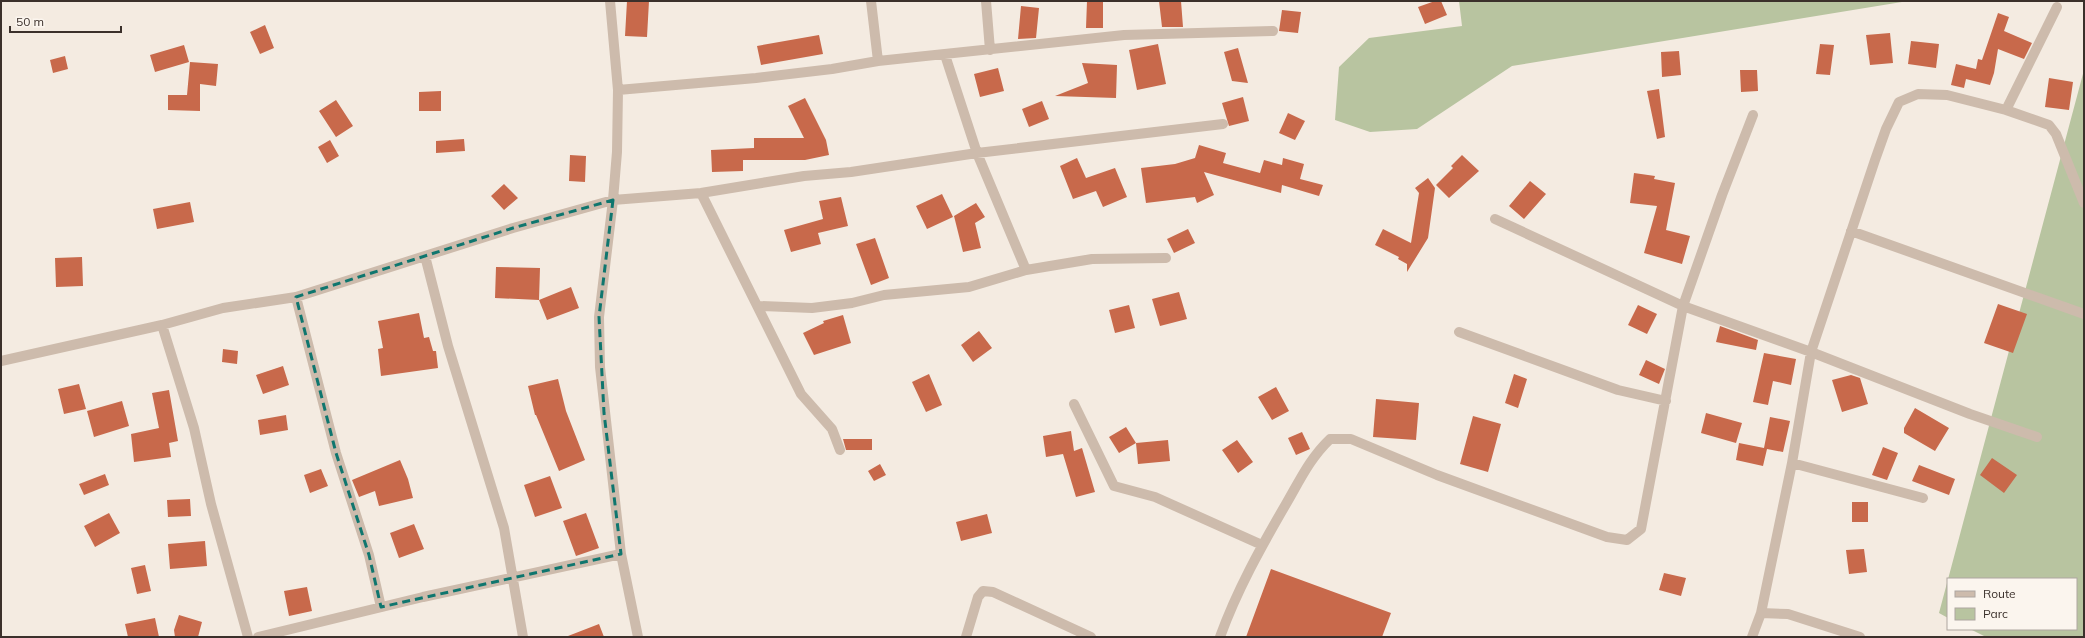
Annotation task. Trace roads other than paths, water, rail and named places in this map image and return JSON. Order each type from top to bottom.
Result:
[{"type":"street","points":[[610,1],[618,90],[614,200],[599,317],[600,360],[621,554],[638,637]]},
{"type":"street","points":[[871,1],[878,61]]},
{"type":"street","points":[[986,1],[990,50]]},
{"type":"street","points":[[2006,110],[2057,7]]},
{"type":"street","points":[[618,90],[756,78],[832,69],[878,61],[1124,35],[1273,31]]},
{"type":"street","points":[[945,55],[977,154],[1026,270]]},
{"type":"street","points":[[1752,637],[1761,612],[1792,463],[1810,352],[1886,129],[1899,102],[1918,94],[1947,95],[2006,110],[2049,125],[2056,134],[2084,203]]},
{"type":"street","points":[[1220,637],[1228,615],[1262,546],[1315,453],[1330,439],[1351,439],[1437,475],[1607,537],[1627,540],[1641,529],[1683,306],[1722,195],[1753,115]]},
{"type":"street","points":[[1,361],[162,325],[223,308],[296,297],[513,228],[614,200],[701,193],[804,176],[851,172],[977,154],[1223,124]]},
{"type":"street","points":[[701,193],[759,306],[801,394],[832,429],[840,450]]},
{"type":"street","points":[[1495,219],[1683,306],[1810,352],[1970,414],[2037,437]]},
{"type":"street","points":[[1851,231],[2084,314]]},
{"type":"street","points":[[425,256],[448,346],[504,528],[523,637]]},
{"type":"street","points":[[759,306],[812,308],[852,303],[884,295],[969,287],[1026,270],[1092,259],[1166,258]]},
{"type":"street","points":[[296,297],[336,453],[369,555],[381,607]]},
{"type":"street","points":[[162,325],[194,428],[211,504],[248,637]]},
{"type":"street","points":[[1459,332],[1618,390],[1666,401]]},
{"type":"street","points":[[1074,404],[1114,486],[1155,497],[1262,546]]},
{"type":"street","points":[[1792,463],[1923,498]]},
{"type":"street","points":[[258,637],[513,576],[621,554]]},
{"type":"street","points":[[966,637],[978,597],[982,591],[993,592],[1091,637]]},
{"type":"street","points":[[1761,612],[1788,614],[1860,637]]}]
